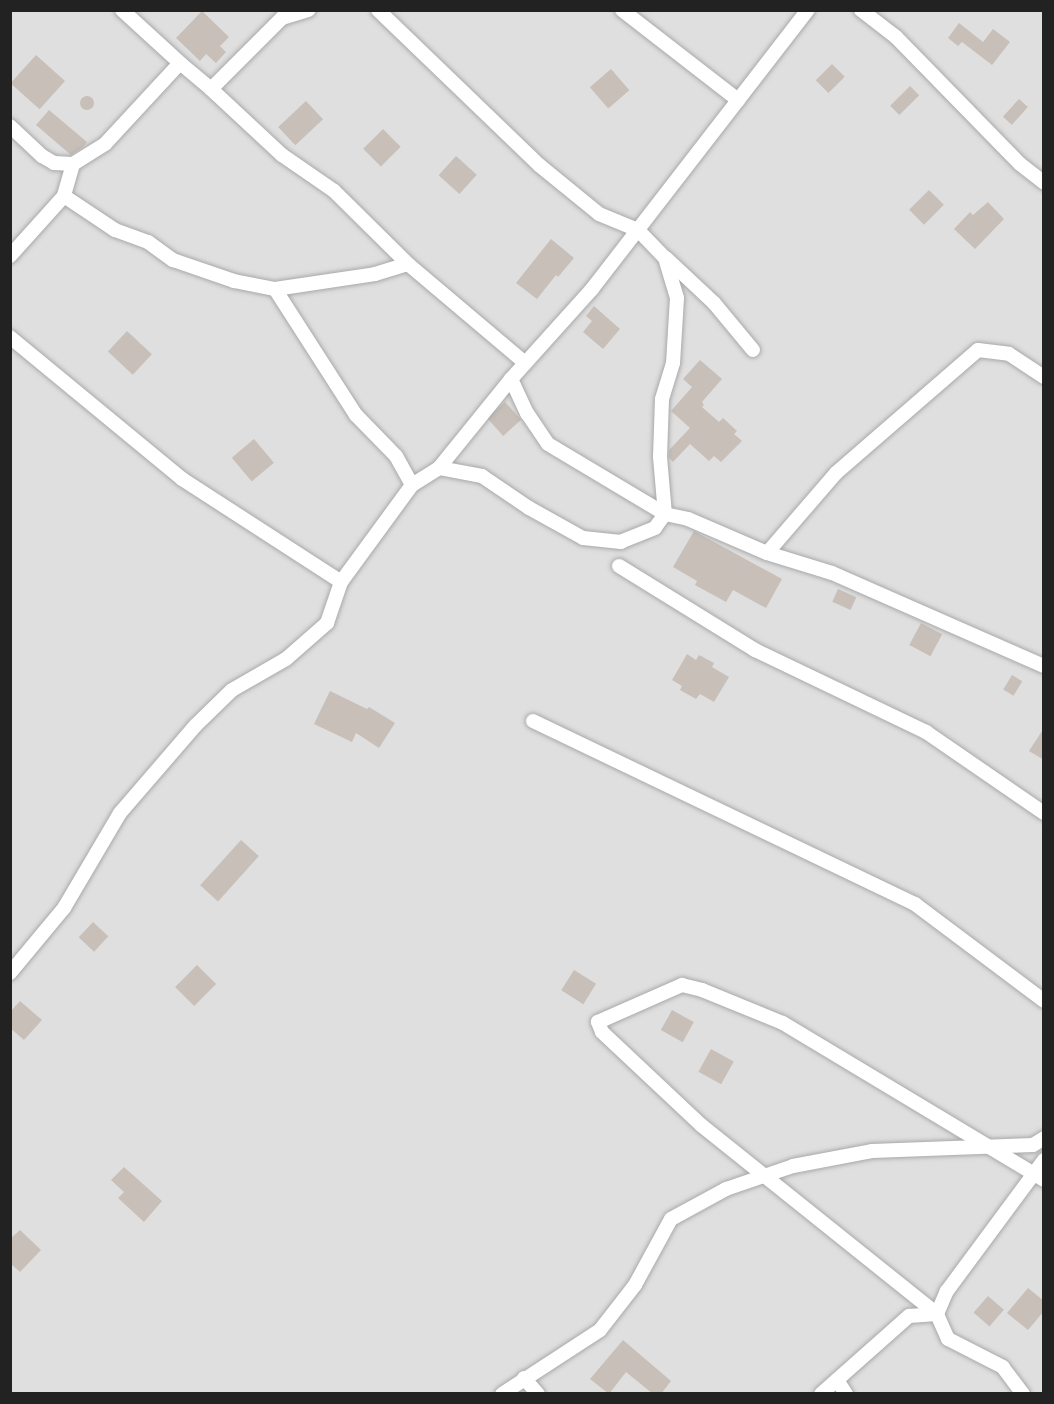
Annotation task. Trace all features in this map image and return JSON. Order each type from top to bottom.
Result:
[{"type":"street","points":[[122,10],[282,154],[334,191],[408,264],[525,363]]},
{"type":"street","points":[[211,89],[282,18],[309,10]]},
{"type":"street","points":[[378,10],[539,165],[599,214],[638,230],[714,303],[753,350]]},
{"type":"street","points":[[622,10],[738,100]]},
{"type":"street","points":[[10,973],[64,908],[120,813],[196,725],[232,690],[286,659],[327,623],[341,582],[412,485],[439,468],[511,379],[592,289],[808,10]]},
{"type":"street","points":[[861,10],[896,37],[1020,164],[1044,183]]},
{"type":"street","points":[[10,126],[42,156],[54,163],[73,165],[105,144],[180,63]]},
{"type":"street","points":[[10,256],[64,196],[73,165]]},
{"type":"street","points":[[64,196],[115,230],[148,242],[173,260],[234,281],[275,289],[375,274],[408,264]]},
{"type":"street","points":[[439,468],[482,476],[529,508],[583,538],[621,542],[655,528],[665,514],[660,457],[662,399],[673,363],[677,298],[665,258]]},
{"type":"street","points":[[275,289],[356,415],[396,456],[412,485]]},
{"type":"street","points":[[10,338],[182,479],[341,582]]},
{"type":"street","points":[[767,553],[836,472],[978,350],[1009,354],[1044,377]]},
{"type":"street","points":[[511,379],[527,413],[548,444],[665,514],[688,519],[767,553],[832,573],[1044,666]]},
{"type":"street","points":[[619,566],[755,650],[926,732],[1044,813]]},
{"type":"street","points":[[533,721],[915,904],[1044,1001]]},
{"type":"street","points":[[1023,1394],[1003,1367],[948,1339],[937,1314],[763,1176],[693,1117],[602,1032],[598,1022],[682,985],[702,990],[783,1023],[1039,1177]]},
{"type":"street","points":[[502,1394],[524,1377],[600,1330],[634,1285],[671,1219],[726,1189],[793,1166],[872,1151],[1033,1145],[1044,1138]]},
{"type":"street","points":[[937,1314],[947,1291],[1039,1177],[1044,1160]]},
{"type":"street","points":[[820,1394],[909,1316],[937,1314]]},
{"type":"street","points":[[524,1377],[538,1394]]},
{"type":"street","points":[[837,1380],[846,1394]]},
{"type":"shaded area","points":[[11,11],[1043,11],[1043,1393],[11,1393]]},
{"type":"building","points":[[202,11],[229,37],[220,46],[226,52],[216,63],[206,54],[200,61],[176,38]]},
{"type":"building","points":[[959,23],[983,42],[993,29],[1010,42],[992,65],[962,42],[958,46],[948,38]]},
{"type":"building","points":[[36,55],[65,81],[40,109],[11,83]]},
{"type":"building","points":[[832,64],[845,77],[828,93],[816,80]]},
{"type":"building","points":[[611,69],[629,90],[608,109],[590,87]]},
{"type":"building","points":[[910,86],[919,95],[899,115],[890,106]]},
{"type":"building","points":[[84,96],[90,96],[94,103],[90,110],[84,110],[80,106],[80,100]]},
{"type":"building","points":[[1019,99],[1028,107],[1012,125],[1003,117]]},
{"type":"building","points":[[306,101],[323,119],[295,145],[278,127]]},
{"type":"building","points":[[49,110],[87,142],[83,147],[71,155],[36,125]]},
{"type":"building","points":[[383,129],[401,147],[381,166],[363,149]]},
{"type":"building","points":[[456,156],[477,175],[459,194],[439,175]]},
{"type":"building","points":[[929,190],[944,205],[924,225],[909,210]]},
{"type":"building","points":[[988,202],[1004,219],[975,249],[954,229],[970,212],[973,215]]},
{"type":"building","points":[[551,239],[574,258],[558,277],[556,275],[537,299],[516,283]]},
{"type":"building","points":[[594,306],[620,329],[603,349],[583,332],[592,321],[586,316]]},
{"type":"building","points":[[127,331],[152,354],[133,375],[108,351]]},
{"type":"building","points":[[700,360],[722,379],[702,402],[704,405],[702,407],[719,422],[723,418],[737,431],[734,434],[742,441],[721,462],[714,456],[709,461],[690,444],[673,462],[669,458],[669,450],[690,428],[671,411],[692,387],[683,379]]},
{"type":"building","points":[[505,402],[521,420],[503,436],[487,418]]},
{"type":"building","points":[[254,439],[274,463],[252,481],[232,458]]},
{"type":"building","points":[[694,531],[782,579],[766,608],[733,590],[726,602],[695,585],[697,581],[673,567]]},
{"type":"building","points":[[838,589],[856,597],[851,610],[832,602]]},
{"type":"building","points":[[921,623],[942,634],[930,656],[909,645]]},
{"type":"building","points":[[687,654],[696,660],[699,655],[714,663],[712,667],[729,677],[714,702],[700,694],[696,699],[680,690],[682,686],[672,680]]},
{"type":"building","points":[[1012,675],[1022,681],[1014,696],[1003,690]]},
{"type":"building","points":[[330,691],[367,709],[369,707],[395,723],[379,748],[356,733],[352,742],[314,724]]},
{"type":"building","points":[[1044,728],[1044,760],[1029,751]]},
{"type":"building","points":[[241,840],[259,856],[218,901],[200,885]]},
{"type":"building","points":[[93,922],[108,936],[94,952],[79,937]]},
{"type":"building","points":[[197,965],[216,984],[194,1006],[175,987]]},
{"type":"building","points":[[574,970],[596,984],[583,1004],[561,990]]},
{"type":"building","points":[[20,1001],[42,1020],[24,1040],[10,1028],[10,1012]]},
{"type":"building","points":[[672,1010],[694,1022],[683,1042],[661,1030]]},
{"type":"building","points":[[711,1049],[734,1062],[721,1084],[698,1072]]},
{"type":"building","points":[[124,1167],[162,1201],[144,1222],[118,1198],[124,1192],[111,1180]]},
{"type":"building","points":[[20,1230],[41,1250],[20,1272],[10,1263],[10,1239]]},
{"type":"building","points":[[1028,1288],[1044,1301],[1044,1311],[1028,1330],[1007,1313]]},
{"type":"building","points":[[988,1296],[1004,1310],[989,1326],[974,1313]]},
{"type":"building","points":[[623,1340],[671,1381],[661,1394],[653,1394],[626,1372],[609,1394],[590,1379]]}]
